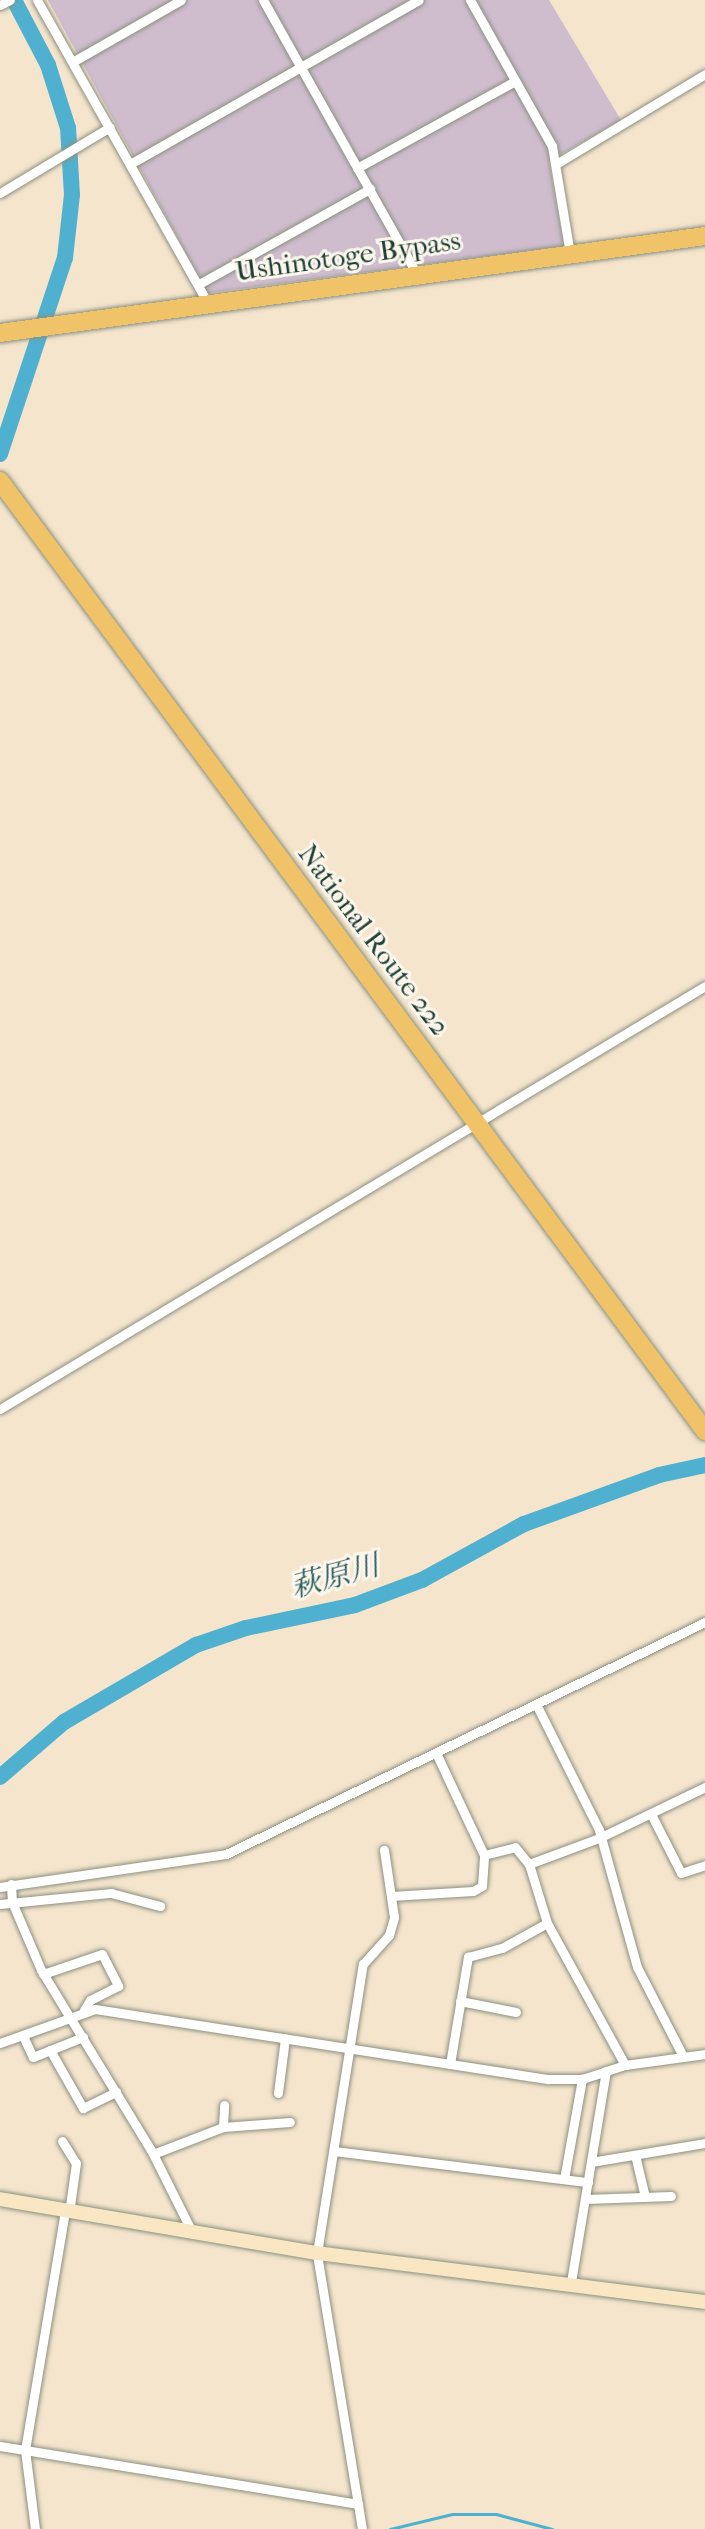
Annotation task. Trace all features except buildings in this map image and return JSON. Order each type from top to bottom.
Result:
[{"type":"highway","name":"Ushinotoge Bypass","points":[[9,331],[705,236]]},
{"type":"highway","name":"National Route 222","points":[[3,485],[705,1431]]},
{"type":"street","points":[[0,5],[10,0]]},
{"type":"street","points":[[37,0],[74,61],[208,305]]},
{"type":"street","points":[[74,61],[181,0]]},
{"type":"street","points":[[263,0],[417,274]]},
{"type":"street","points":[[130,164],[419,0]]},
{"type":"street","points":[[470,0],[552,146],[570,253]]},
{"type":"street","points":[[556,164],[705,74]]},
{"type":"street","points":[[357,168],[515,81]]},
{"type":"street","points":[[0,193],[83,146],[110,127]]},
{"type":"street","points":[[199,284],[370,189]]},
{"type":"street","points":[[0,1409],[705,986]]},
{"type":"street","points":[[0,1887],[226,1854],[705,1622]]},
{"type":"street","points":[[536,1704],[599,1838],[637,1967],[682,2054]]},
{"type":"street","points":[[391,1896],[473,1891],[482,1886],[484,1855],[436,1753]]},
{"type":"street","points":[[529,1864],[599,1838],[705,1787]]},
{"type":"street","points":[[651,1814],[681,1873],[705,1865]]},
{"type":"street","points":[[484,1855],[515,1847],[529,1864],[547,1923],[625,2065]]},
{"type":"street","points":[[361,2528],[317,2253],[363,1964],[389,1935],[394,1917],[384,1850]]},
{"type":"street","points":[[11,1884],[12,1902],[43,1974],[153,2154],[193,2234]]},
{"type":"street","points":[[0,1904],[111,1893],[160,1906]]},
{"type":"street","points":[[450,2064],[468,1957],[502,1948],[547,1923]]},
{"type":"street","points":[[0,2043],[70,2017],[84,2010],[90,2000],[118,1986],[102,1954],[43,1974]]},
{"type":"street","points":[[460,2001],[516,2012]]},
{"type":"street","points":[[84,2010],[549,2079],[582,2079],[625,2065],[682,2054],[705,2054]]},
{"type":"street","points":[[23,2036],[33,2057],[83,2037]]},
{"type":"street","points":[[278,2093],[285,2038]]},
{"type":"street","points":[[50,2050],[83,2108],[116,2092]]},
{"type":"street","points":[[571,2282],[606,2071]]},
{"type":"street","points":[[564,2179],[582,2079]]},
{"type":"street","points":[[223,2127],[224,2105]]},
{"type":"street","points":[[153,2154],[223,2127],[290,2122]]},
{"type":"street","points":[[35,2529],[25,2450],[76,2163],[62,2141]]},
{"type":"street","points":[[591,2162],[705,2143]]},
{"type":"street","points":[[334,2151],[588,2182]]},
{"type":"street","points":[[635,2155],[645,2197]]},
{"type":"street","points":[[585,2199],[671,2196]]},
{"type":"street","points":[[0,2199],[317,2253],[571,2282],[705,2302]]},
{"type":"street","points":[[0,2446],[358,2504]]},
{"type":"shaded area","points":[[48,0],[549,0],[621,120],[549,161],[564,246],[208,293]]},
{"type":"waterway","points":[[0,454],[65,258],[72,195],[68,128],[48,65],[14,0]]},
{"type":"waterway","name":"萩原川","points":[[0,1777],[64,1722],[196,1645],[246,1628],[355,1605],[422,1580],[524,1524],[659,1475],[705,1465]]},
{"type":"waterway","points":[[390,2529],[452,2514],[496,2514],[552,2529]]}]
